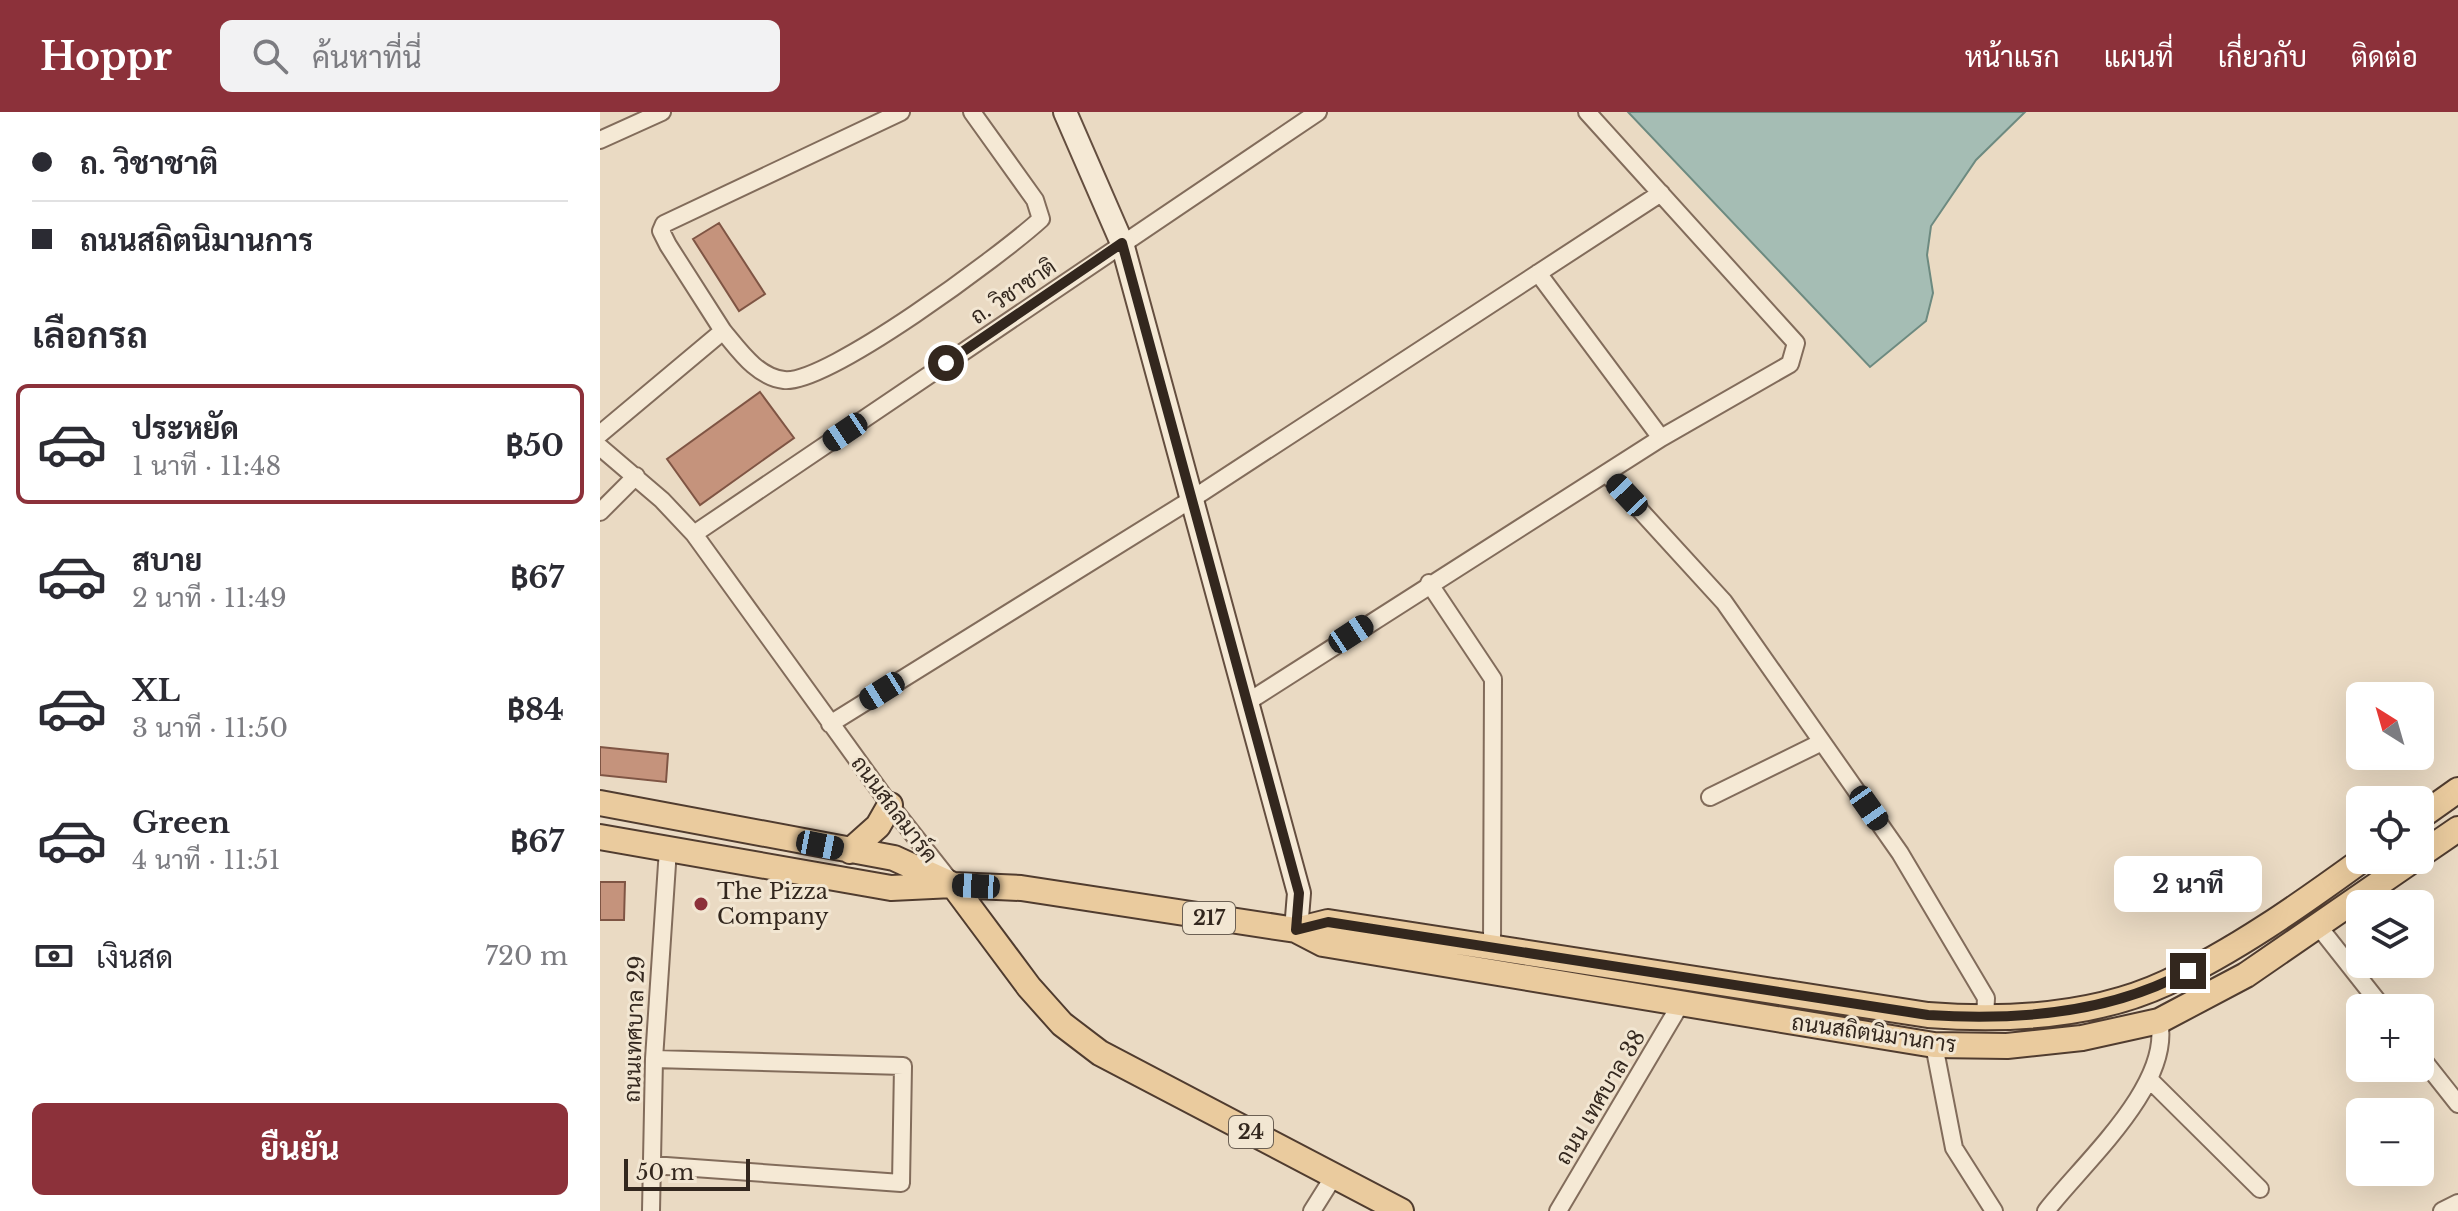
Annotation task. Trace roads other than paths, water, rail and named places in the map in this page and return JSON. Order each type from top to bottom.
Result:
[{"type":"main road","points":[[1065,112],[1122,243],[1299,893],[1296,930]]},
{"type":"main road","points":[[2434,807],[2458,790]]},
{"type":"main road","name":"ถนนสถิตนิมานการ","points":[[600,803],[894,858],[953,885]]},
{"type":"main road","points":[[850,851],[878,826],[890,805]]},
{"type":"main road","points":[[668,849],[673,815]]},
{"type":"main road","points":[[2434,845],[2458,829]]},
{"type":"main road","name":"ถนนสถิตนิมานการ","points":[[600,837],[891,888],[953,885],[1021,888],[1296,930],[1323,944],[1934,1045],[2007,1046],[2082,1038],[2159,1021],[2246,975],[2393,874]]},
{"type":"main road","name":"ถนนสถิตนิมานการ","points":[[1296,930],[1328,922],[1928,1015],[1985,1019],[2081,1009],[2164,984],[2236,945],[2346,871]]},
{"type":"main road","name":"ถนนสถลมาร์ค","points":[[953,885],[1029,987],[1062,1024],[1100,1053],[1401,1211]]},
{"type":"street","points":[[600,140],[662,112]]},
{"type":"street","points":[[901,112],[664,224],[661,231],[668,245],[723,331],[752,364],[772,377],[786,381],[812,376],[885,333],[1017,241],[1041,219],[1035,200],[972,112]]},
{"type":"street","name":"ถ. วิชาชาติ","points":[[694,534],[1318,112]]},
{"type":"street","points":[[1246,703],[1429,583],[1661,438],[1790,364],[1796,343],[1587,112]]},
{"type":"street","points":[[830,724],[1192,499],[1661,193]]},
{"type":"street","points":[[1538,273],[1661,438]]},
{"type":"street","points":[[600,434],[723,331]]},
{"type":"street","name":"ถนนสถลมาร์ค","points":[[600,447],[636,476],[694,534],[830,724],[953,885]]},
{"type":"street","points":[[1607,474],[1724,602],[1900,853],[1986,998],[1985,1019]]},
{"type":"street","points":[[600,512],[636,476]]},
{"type":"street","points":[[1429,583],[1493,679],[1492,946]]},
{"type":"street","points":[[1710,797],[1822,742]]},
{"type":"street","name":"ถนนเทศบาล 29","points":[[651,1211],[654,1059],[668,849]]},
{"type":"street","points":[[2319,927],[2372,994]]},
{"type":"street","name":"ถนน เทศบาล 38","points":[[1558,1211],[1680,1005]]},
{"type":"street","points":[[2046,1211],[2126,1117],[2149,1079],[2162,1035],[2159,1021]]},
{"type":"street","points":[[1934,1045],[1954,1148],[1994,1211]]},
{"type":"street","points":[[652,1165],[901,1183],[903,1066],[654,1059]]},
{"type":"street","points":[[2434,1074],[2458,1104]]},
{"type":"street","points":[[2149,1079],[2260,1189]]},
{"type":"street","points":[[1312,1211],[1334,1176]]},
{"type":"street","points":[[2442,1211],[2458,1203]]},
{"type":"place","name":"The Pizza Company","points":[[701,904]]}]
